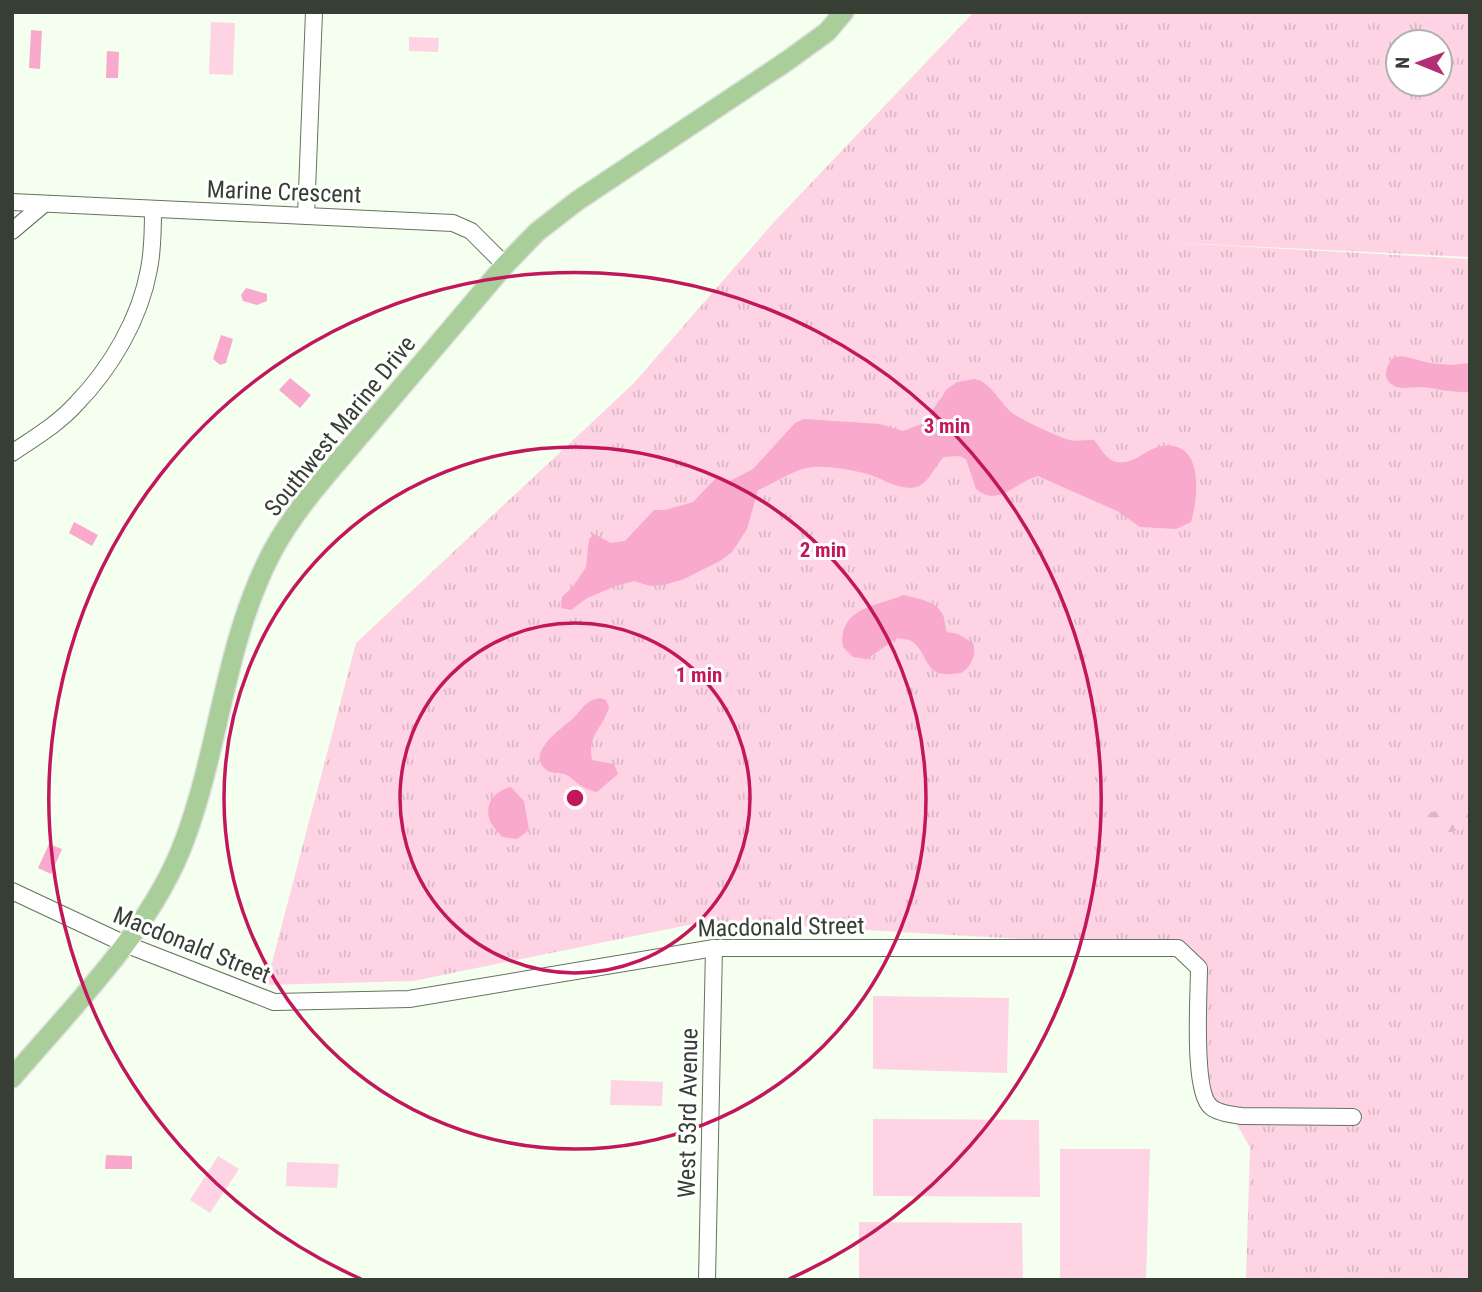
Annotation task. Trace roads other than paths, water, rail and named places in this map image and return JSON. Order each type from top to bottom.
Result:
[{"type":"main road","name":"Southwest Marine Drive","points":[[12,1078],[125,944],[159,896],[185,841],[205,776],[247,606],[274,549],[312,493],[537,232],[577,201],[787,61],[827,32],[844,12]]},
{"type":"street","points":[[306,216],[314,12]]},
{"type":"street","name":"Marine Crescent","points":[[12,202],[460,225],[481,240],[506,265]]},
{"type":"street","points":[[12,231],[44,204]]},
{"type":"street","points":[[12,453],[75,406],[116,354],[132,323],[149,269],[153,210]]},
{"type":"street","name":"Macdonald Street","points":[[12,891],[125,944],[274,1002],[409,999],[714,948],[1178,948],[1199,968],[1199,1070],[1201,1091],[1210,1107],[1231,1115],[1353,1116]]},
{"type":"street","name":"West 53rd Avenue","points":[[707,1280],[714,948]]}]
